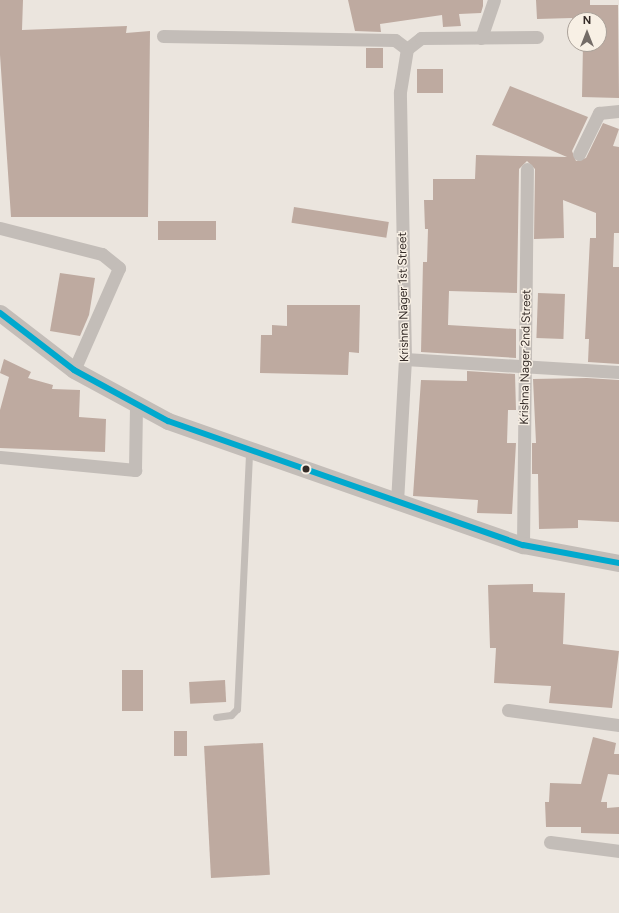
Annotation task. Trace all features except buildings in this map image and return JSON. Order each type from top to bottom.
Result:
[{"type":"street","points":[[481,38],[494,0]]},
{"type":"street","points":[[163,36],[395,40],[407,49],[421,38],[537,37]]},
{"type":"street","name":"Krishna Nager 1st Street","points":[[397,502],[405,359],[400,92],[407,49]]},
{"type":"street","points":[[579,154],[599,113],[619,111]]},
{"type":"street","name":"Krishna Nager 2nd Street","points":[[523,545],[527,169]]},
{"type":"street","points":[[0,228],[102,254],[119,268],[74,370]]},
{"type":"street","points":[[0,313],[74,370],[168,421],[523,545],[619,563]]},
{"type":"street","points":[[405,359],[619,372]]},
{"type":"street","points":[[0,457],[135,470],[136,404]]},
{"type":"street","points":[[508,710],[619,725]]},
{"type":"street","points":[[550,842],[619,851]]},
{"type":"lane","points":[[216,717],[231,715],[237,709],[249,449]]},
{"type":"transit line","points":[[0,313],[74,370],[168,421],[523,545],[619,563]]}]
